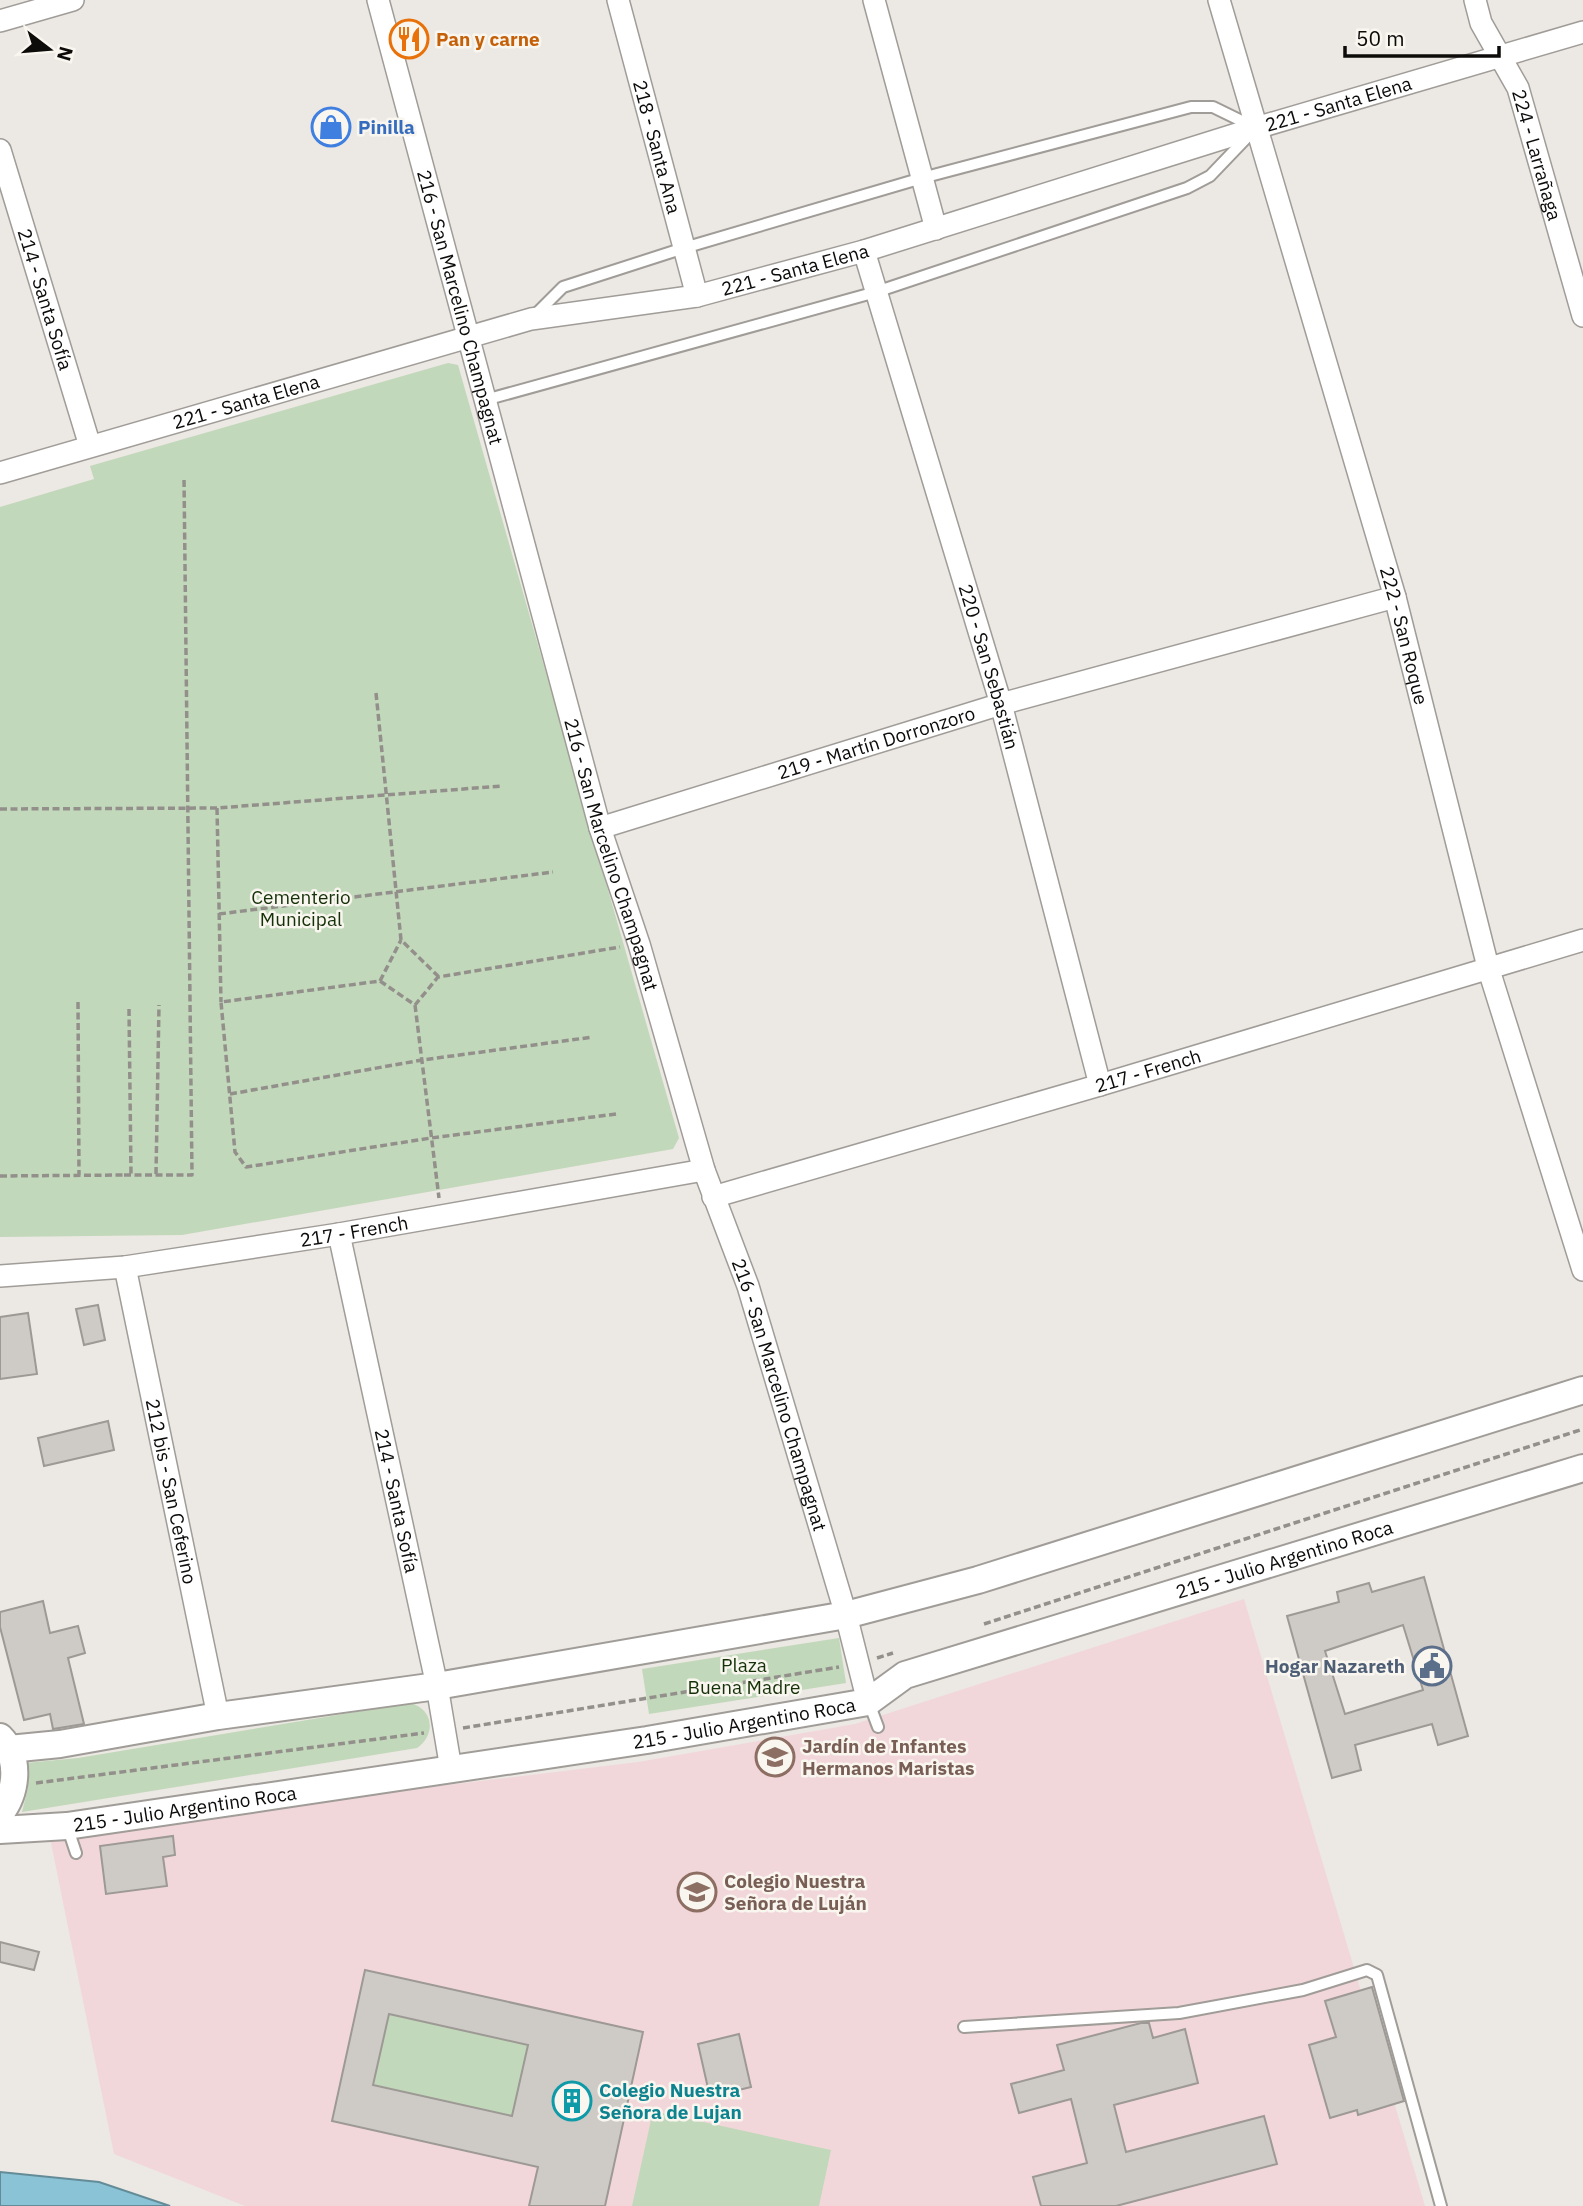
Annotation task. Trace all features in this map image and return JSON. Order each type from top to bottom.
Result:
[{"type":"street","points":[[0,21],[73,0]]},
{"type":"street","name":"216 - San Marcelino Champagnat","points":[[378,0],[471,337],[485,400],[600,828],[639,944],[704,1170],[748,1286],[873,1714]]},
{"type":"street","name":"218 - Santa Ana","points":[[618,0],[697,296]]},
{"type":"street","points":[[874,0],[936,229]]},
{"type":"street","name":"222 - San Roque","points":[[1219,0],[1395,597],[1488,967],[1583,1270]]},
{"type":"street","name":"224 - Larrañaga","points":[[1475,0],[1481,23],[1518,88],[1583,316]]},
{"type":"street","name":"221 - Santa Elena","points":[[0,474],[531,318],[697,296],[864,251],[1256,128],[1583,32]]},
{"type":"street","name":"214 - Santa Sofía","points":[[0,150],[90,446]]},
{"type":"street","name":"220 - San Sebastián","points":[[864,251],[1001,704],[1100,1086]]},
{"type":"street","name":"219 - Martín Dorronzoro","points":[[600,828],[1001,704],[1395,597]]},
{"type":"street","name":"217 - French","points":[[713,1196],[1100,1086],[1583,940]]},
{"type":"street","name":"217 - French","points":[[0,1276],[125,1267],[339,1234],[704,1170]]},
{"type":"street","name":"214 - Santa Sofía","points":[[339,1234],[437,1686],[451,1769]]},
{"type":"street","name":"212 bis - San Ceferino","points":[[125,1267],[218,1716]]},
{"type":"street","points":[[0,1814],[13,1787],[15,1772],[5,1743],[60,1744],[218,1716],[437,1686],[846,1615],[978,1580],[1583,1390]]},
{"type":"street","name":"215 - Julio Argentino Roca","points":[[0,1830],[67,1826],[451,1769],[873,1714],[905,1675],[1583,1468]]},
{"type":"lane","points":[[485,400],[876,292],[1187,188],[1210,176],[1256,128],[1213,107],[1191,107],[922,178],[684,248],[563,287],[531,318]]},
{"type":"lane","points":[[67,1826],[76,1853]]},
{"type":"lane","points":[[964,2026],[1179,2013],[1303,1990],[1367,1970],[1377,1975],[1441,2206]]},
{"type":"path","points":[[0,1176],[192,1175],[184,478]]},
{"type":"path","points":[[376,694],[401,940],[380,981]]},
{"type":"path","points":[[0,809],[216,808],[502,786]]},
{"type":"path","points":[[216,808],[221,1002],[235,1152],[246,1167],[431,1138],[616,1114]]},
{"type":"path","points":[[219,914],[553,872]]},
{"type":"path","points":[[401,940],[438,977]]},
{"type":"path","points":[[441,1216],[415,1005],[438,977],[639,944]]},
{"type":"path","points":[[221,1002],[380,981],[415,1005]]},
{"type":"path","points":[[78,1002],[79,1175]]},
{"type":"path","points":[[156,1175],[159,1004]]},
{"type":"path","points":[[124,1175],[132,1175],[129,1009]]},
{"type":"path","points":[[230,1094],[422,1060],[593,1037]]},
{"type":"shaded area","name":"Colegio Nuestra Señora de Luján","points":[[1244,1599],[1425,2206],[245,2206],[114,2154],[49,1833],[638,1762],[855,1724]]},
{"type":"green space","name":"Cementerio Municipal","points":[[448,363],[458,365],[679,1138],[673,1149],[182,1235],[0,1237],[0,507],[94,479],[90,466]]},
{"type":"green space","name":"Plaza Buena Madre","points":[[839,1638],[846,1683],[649,1714],[642,1669]]},
{"type":"green space","points":[[410,1703],[424,1711],[430,1723],[427,1736],[417,1748],[22,1812],[28,1788],[26,1763],[78,1758]]},
{"type":"green space","points":[[389,2014],[528,2045],[512,2116],[373,2085]]},
{"type":"green space","points":[[653,2111],[831,2150],[819,2206],[632,2206]]},
{"type":"water","points":[[0,2172],[99,2182],[170,2206],[0,2206]]},
{"type":"building","points":[[98,1305],[105,1340],[84,1345],[76,1309]]},
{"type":"building","points":[[28,1313],[37,1374],[0,1379],[0,1317]]},
{"type":"building","points":[[108,1421],[114,1450],[44,1466],[38,1438]]},
{"type":"building","name":"Hogar Nazareth","points":[[1424,1577],[1468,1736],[1438,1745],[1432,1724],[1355,1745],[1361,1770],[1332,1778],[1287,1616],[1339,1602],[1337,1592],[1369,1583],[1372,1592]],"holes":[[[1403,1625],[1423,1690],[1345,1714],[1325,1651]]]},
{"type":"building","points":[[43,1601],[50,1633],[78,1626],[85,1653],[68,1658],[84,1724],[53,1729],[50,1714],[24,1720],[0,1627],[0,1612]]},
{"type":"building","points":[[173,1836],[175,1855],[163,1857],[167,1886],[106,1894],[100,1846]]},
{"type":"building","points":[[0,1942],[39,1952],[34,1970],[0,1962]]},
{"type":"building","name":"Colegio Nuestra Señora de Lujan","points":[[365,1970],[643,2032],[605,2206],[529,2206],[538,2167],[332,2121]],"holes":[[[389,2014],[528,2045],[512,2116],[373,2085]]]},
{"type":"building","points":[[1372,1987],[1404,2101],[1358,2115],[1357,2110],[1330,2118],[1309,2045],[1336,2037],[1325,2001]]},
{"type":"building","points":[[1149,2023],[1153,2038],[1185,2029],[1198,2083],[1114,2105],[1126,2152],[1264,2116],[1277,2164],[1116,2206],[1041,2206],[1033,2177],[1087,2163],[1071,2099],[1019,2113],[1011,2084],[1064,2070],[1057,2045]]},
{"type":"building","points":[[739,2034],[751,2087],[710,2097],[698,2044]]},
{"type":"place","name":"Pan y carne","points":[[409,39]]},
{"type":"place","name":"Pinilla","points":[[331,127]]},
{"type":"place","name":"Hogar Nazareth","points":[[1432,1666]]},
{"type":"place","name":"Jardín de Infantes Hermanos Maristas","points":[[775,1757]]},
{"type":"place","name":"Colegio Nuestra Señora de Luján","points":[[697,1892]]},
{"type":"place","name":"Colegio Nuestra Señora de Lujan","points":[[572,2101]]}]
